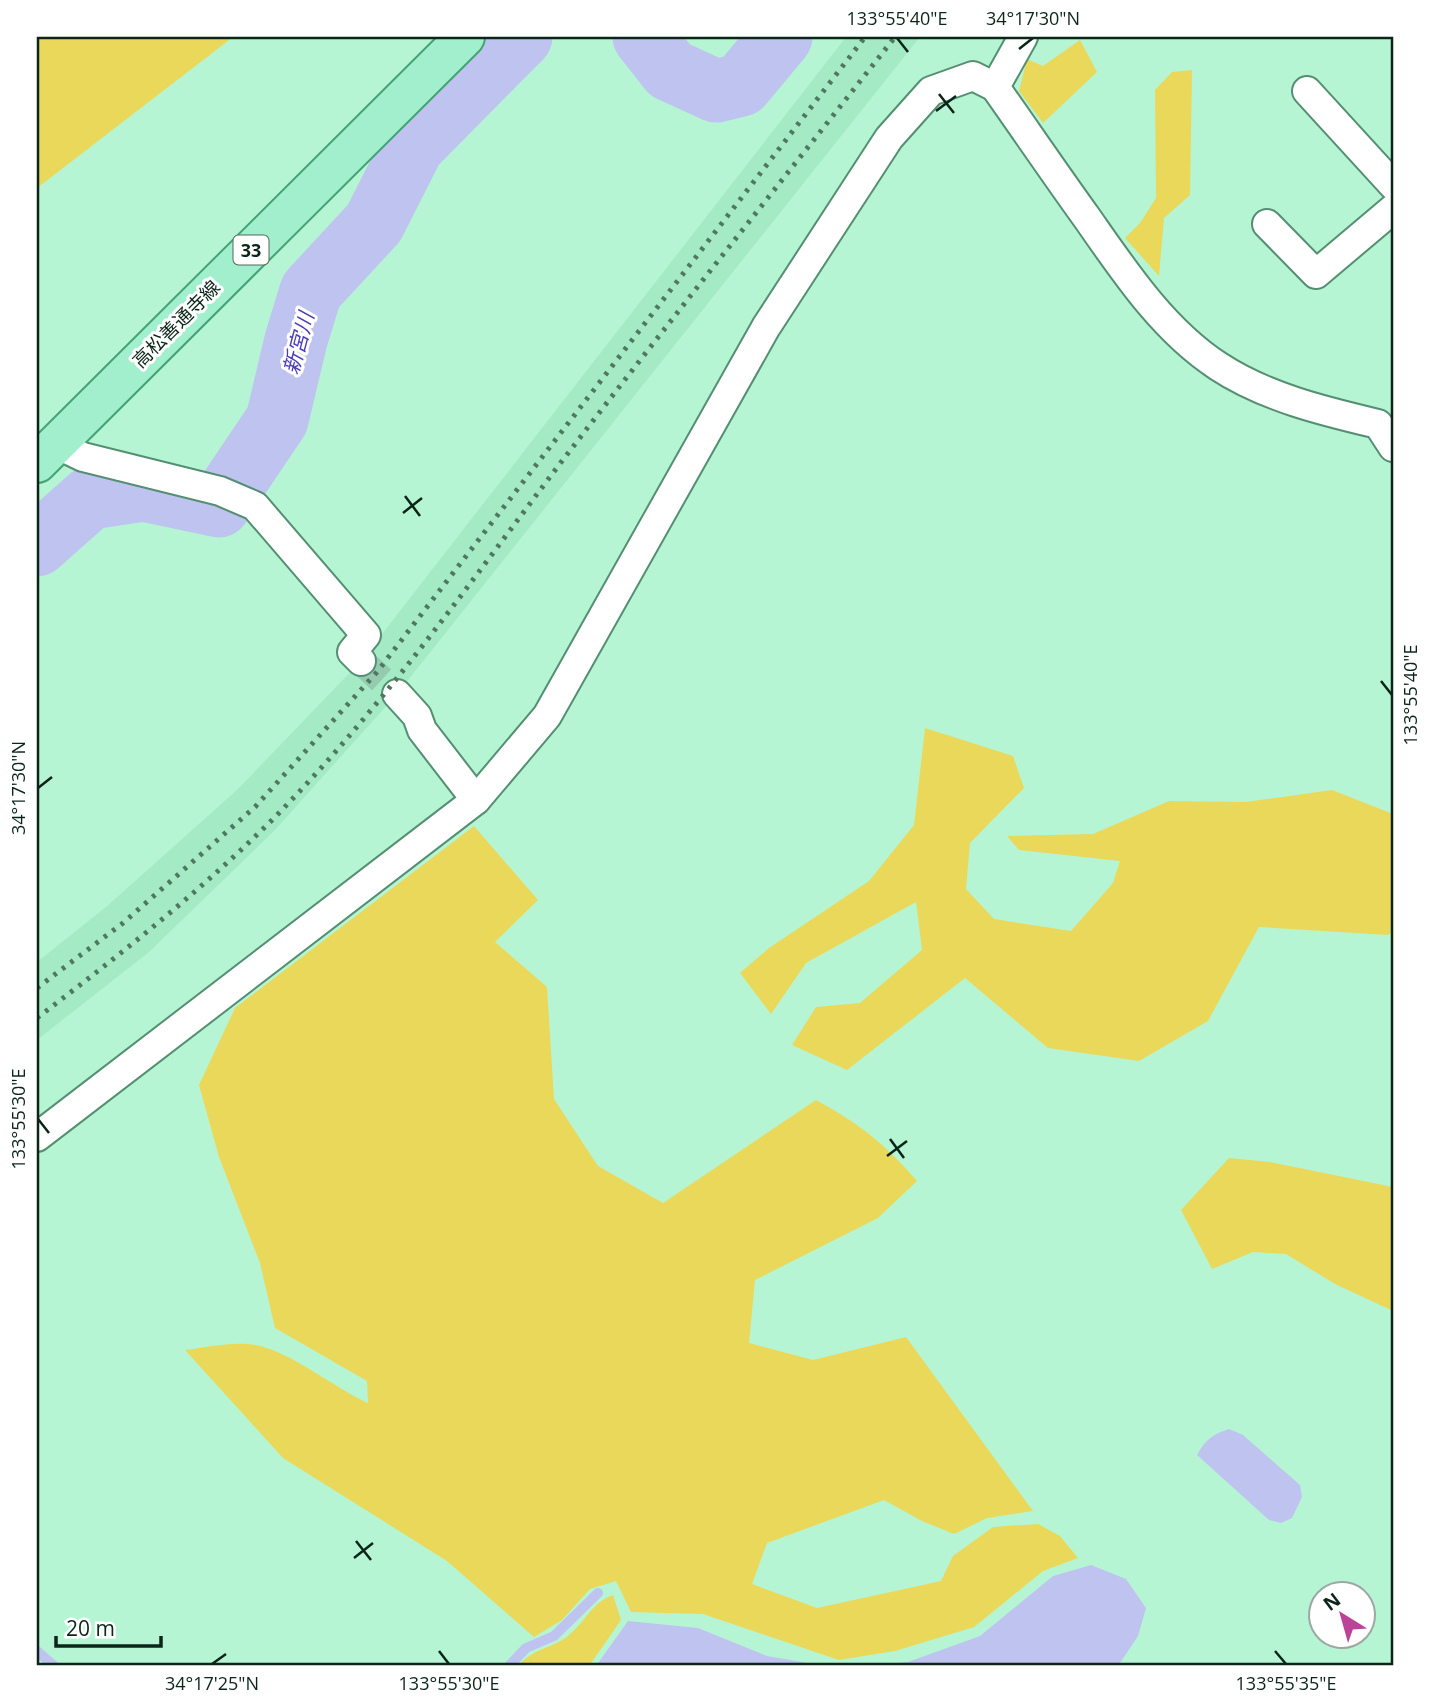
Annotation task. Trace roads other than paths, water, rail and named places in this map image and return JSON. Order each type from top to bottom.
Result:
[{"type":"main road","name":"高松善通寺線","points":[[46,454],[465,37]]},
{"type":"street","points":[[995,87],[1023,37]]},
{"type":"street","points":[[37,1137],[476,800],[547,716],[766,327],[889,138],[931,91],[973,76],[995,87],[1127,275],[1180,335],[1217,366],[1257,387],[1323,411],[1388,427]]},
{"type":"street","points":[[1307,91],[1393,185]]},
{"type":"street","points":[[1267,224],[1316,274],[1393,209]]},
{"type":"street","points":[[46,454],[83,457],[228,493],[256,506],[366,635],[352,652],[361,661]]},
{"type":"street","points":[[397,694],[418,716],[422,730],[476,800]]},
{"type":"water","points":[[1229,1429],[1243,1435],[1300,1485],[1302,1497],[1292,1518],[1281,1523],[1269,1520],[1197,1455],[1210,1438]]},
{"type":"water","points":[[1091,1565],[1126,1579],[1146,1608],[1138,1636],[1118,1666],[854,1666],[908,1662],[980,1636],[1053,1576]]},
{"type":"water","points":[[628,1621],[698,1628],[767,1656],[825,1666],[596,1666]]},
{"type":"waterway","name":"新宮川","points":[[37,545],[90,498],[143,490],[219,506],[277,420],[311,291],[374,223],[413,146],[521,37]]},
{"type":"waterway","name":"新宮川","points":[[644,37],[670,70],[716,91],[741,85],[781,37]]},
{"type":"waterway","points":[[509,1666],[526,1648],[554,1636],[598,1593]]},
{"type":"waterway","points":[[37,1651],[54,1666]]},
{"type":"tunnel","points":[[361,661],[397,694]]},
{"type":"railway","points":[[37,988],[123,923],[255,807],[377,672],[865,37]]},
{"type":"railway","points":[[37,1018],[126,949],[213,876],[268,824],[347,738],[421,648],[603,408],[895,37]]}]
